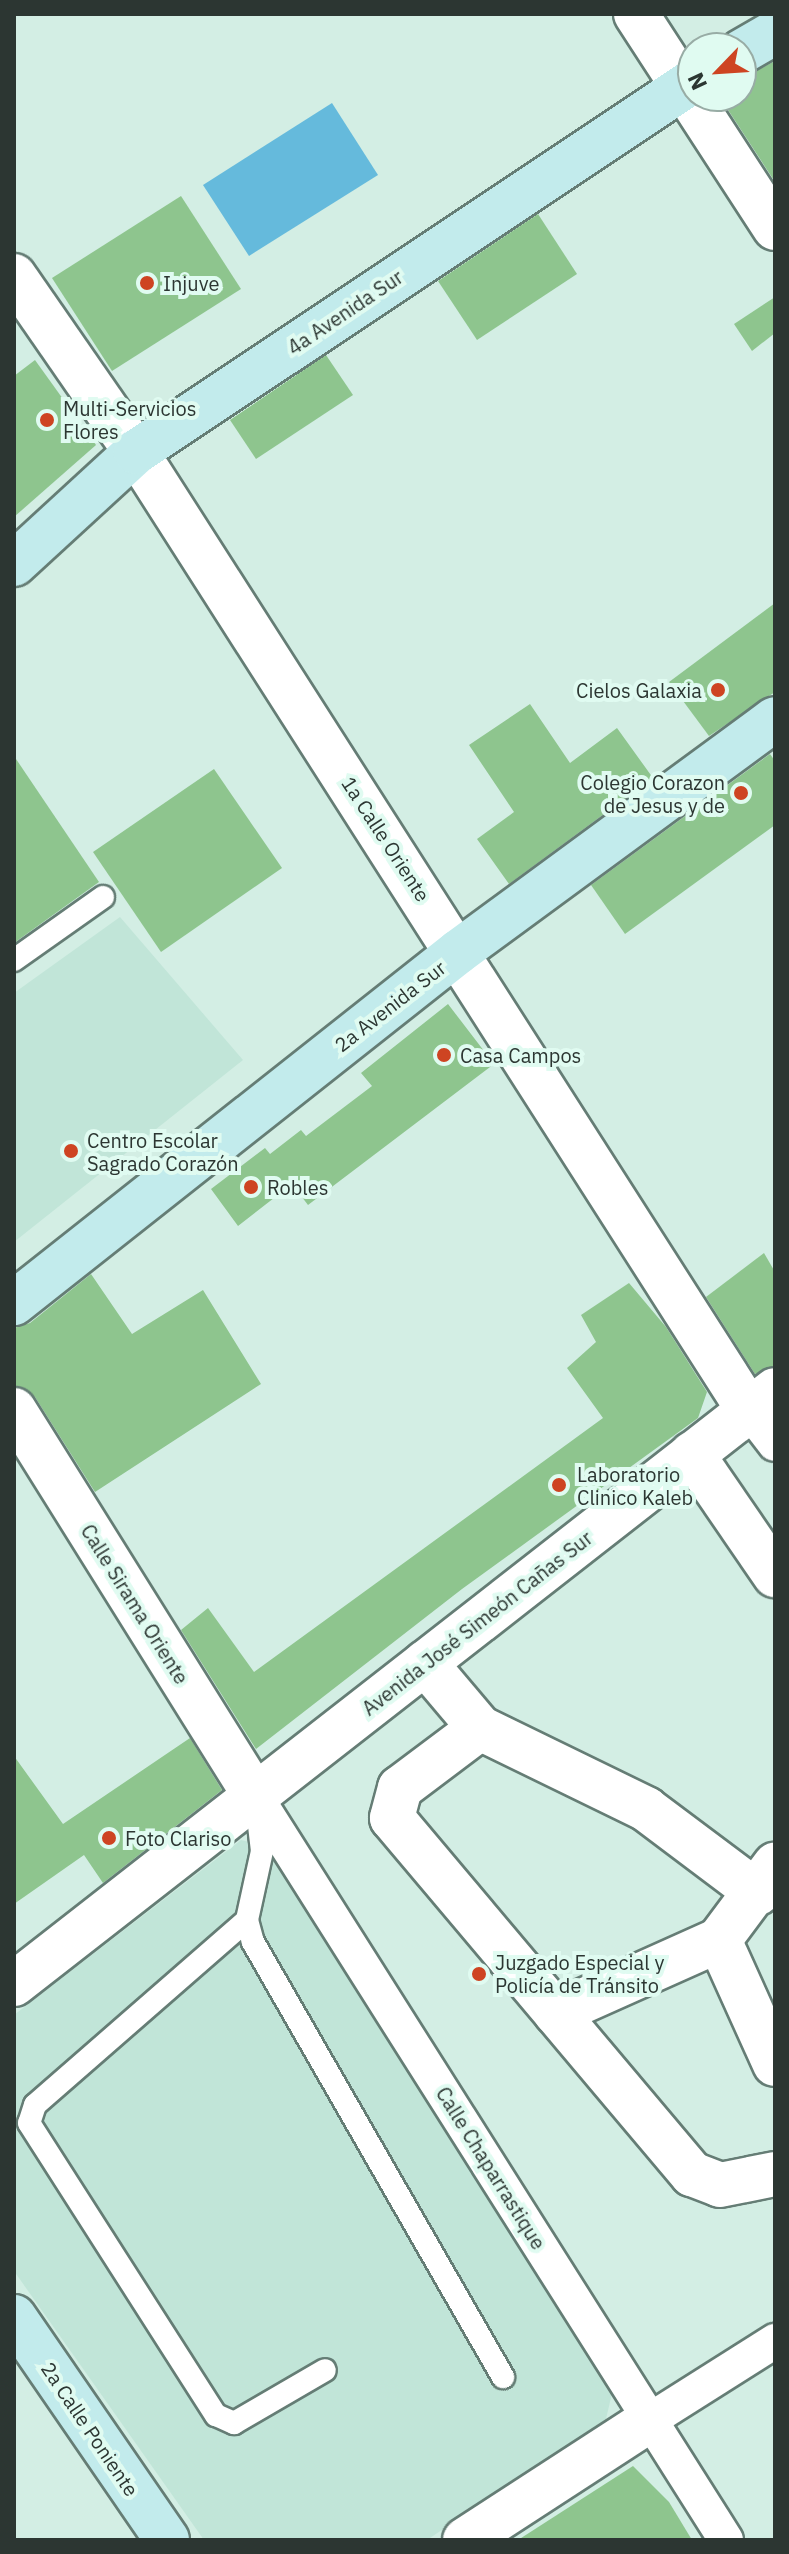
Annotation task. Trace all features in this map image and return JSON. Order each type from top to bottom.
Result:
[{"type":"main road","points":[[757,43],[775,32]]},
{"type":"main road","name":"4a Avenida Sur","points":[[14,564],[136,452],[677,91]]},
{"type":"main road","name":"2a Avenida Sur","points":[[14,1303],[458,952],[775,719]]},
{"type":"main road","name":"2a Calle Poniente","points":[[14,2317],[167,2540]]},
{"type":"street","points":[[636,14],[677,69]]},
{"type":"street","points":[[705,112],[775,228]]},
{"type":"street","name":"1a Calle Oriente","points":[[14,276],[136,452],[458,952],[761,1400]]},
{"type":"street","points":[[761,1400],[775,1444]]},
{"type":"street","name":"Avenida José Simeón Cañas Sur","points":[[14,1984],[761,1400]]},
{"type":"street","name":"Calle Sirama Oriente","points":[[14,1410],[256,1797]]},
{"type":"street","points":[[692,1454],[775,1575]]},
{"type":"street","points":[[425,1663],[480,1728],[646,1809],[766,1879],[719,1940],[556,2013]]},
{"type":"street","points":[[480,1728],[400,1788],[392,1818],[692,2174],[720,2185],[775,2174]]},
{"type":"street","name":"Calle Chaparrastique","points":[[256,1797],[726,2540]]},
{"type":"street","points":[[719,1940],[775,2064]]},
{"type":"street","points":[[465,2540],[775,2341]]},
{"type":"lane","points":[[14,960],[103,897]]},
{"type":"lane","points":[[256,1797],[262,1851],[247,1920],[253,1942],[503,2377]]},
{"type":"lane","points":[[247,1920],[35,2105],[29,2123],[216,2415],[234,2423],[325,2370]]},
{"type":"shaded area","name":"Centro Escolar Sagrado Corazón","points":[[120,917],[243,1060],[14,1242],[14,993]]},
{"type":"shaded area","points":[[241,1840],[269,1847],[613,2389],[606,2419],[427,2540],[204,2540],[14,2271],[14,2015]]},
{"type":"water","points":[[332,103],[378,175],[249,256],[203,185]]},
{"type":"building","points":[[775,61],[775,182],[729,112],[757,112],[757,71]]},
{"type":"building","name":"Injuve","points":[[181,196],[241,289],[112,371],[52,278]]},
{"type":"building","points":[[538,214],[577,274],[477,340],[438,281]]},
{"type":"building","points":[[775,297],[775,333],[752,351],[734,324]]},
{"type":"building","points":[[326,355],[353,395],[256,459],[230,420]]},
{"type":"building","name":"Multi-Servicios Flores","points":[[35,360],[96,445],[14,517],[14,376]]},
{"type":"building","name":"Cielos Galaxia","points":[[775,603],[775,692],[709,736],[669,682]]},
{"type":"building","points":[[530,704],[570,763],[617,728],[653,778],[509,884],[477,839],[514,812],[469,745]]},
{"type":"building","name":"Colegio Corazon de Jesus y de","points":[[770,754],[775,761],[775,825],[625,934],[591,885]]},
{"type":"building","points":[[14,756],[99,882],[14,943]]},
{"type":"building","points":[[214,769],[282,868],[161,952],[93,852]]},
{"type":"building","points":[[448,1004],[494,1064],[308,1205],[292,1184],[238,1226],[211,1189],[265,1148],[270,1154],[301,1130],[306,1136],[372,1086],[361,1073]]},
{"type":"building","points":[[764,1253],[775,1272],[775,1366],[755,1374],[706,1297]]},
{"type":"building","points":[[91,1274],[132,1334],[203,1290],[261,1384],[95,1492],[35,1397],[14,1385],[14,1328],[30,1323]]},
{"type":"building","points":[[629,1283],[666,1327],[707,1392],[698,1418],[462,1589],[256,1749],[181,1630],[208,1608],[254,1672],[603,1418],[567,1368],[596,1342],[581,1315]]},
{"type":"building","points":[[190,1738],[222,1790],[103,1883],[84,1855],[14,1904],[14,1756],[63,1824]]},
{"type":"building","points":[[633,2466],[669,2502],[692,2540],[518,2540]]},
{"type":"place","name":"Injuve","points":[[147,283]]},
{"type":"place","name":"Multi-Servicios Flores","points":[[47,420]]},
{"type":"place","name":"Cielos Galaxia","points":[[718,690]]},
{"type":"place","name":"Colegio Corazon de Jesus y de","points":[[741,793]]},
{"type":"place","name":"Casa Campos","points":[[444,1055]]},
{"type":"place","name":"Centro Escolar Sagrado Corazón","points":[[71,1151]]},
{"type":"place","name":"Robles","points":[[251,1187]]},
{"type":"place","name":"Laboratorio Clinico Kaleb","points":[[559,1485]]},
{"type":"place","name":"Foto Clariso","points":[[109,1838]]},
{"type":"place","name":"Juzgado Especial y Policía de Tránsito","points":[[479,1974]]}]
